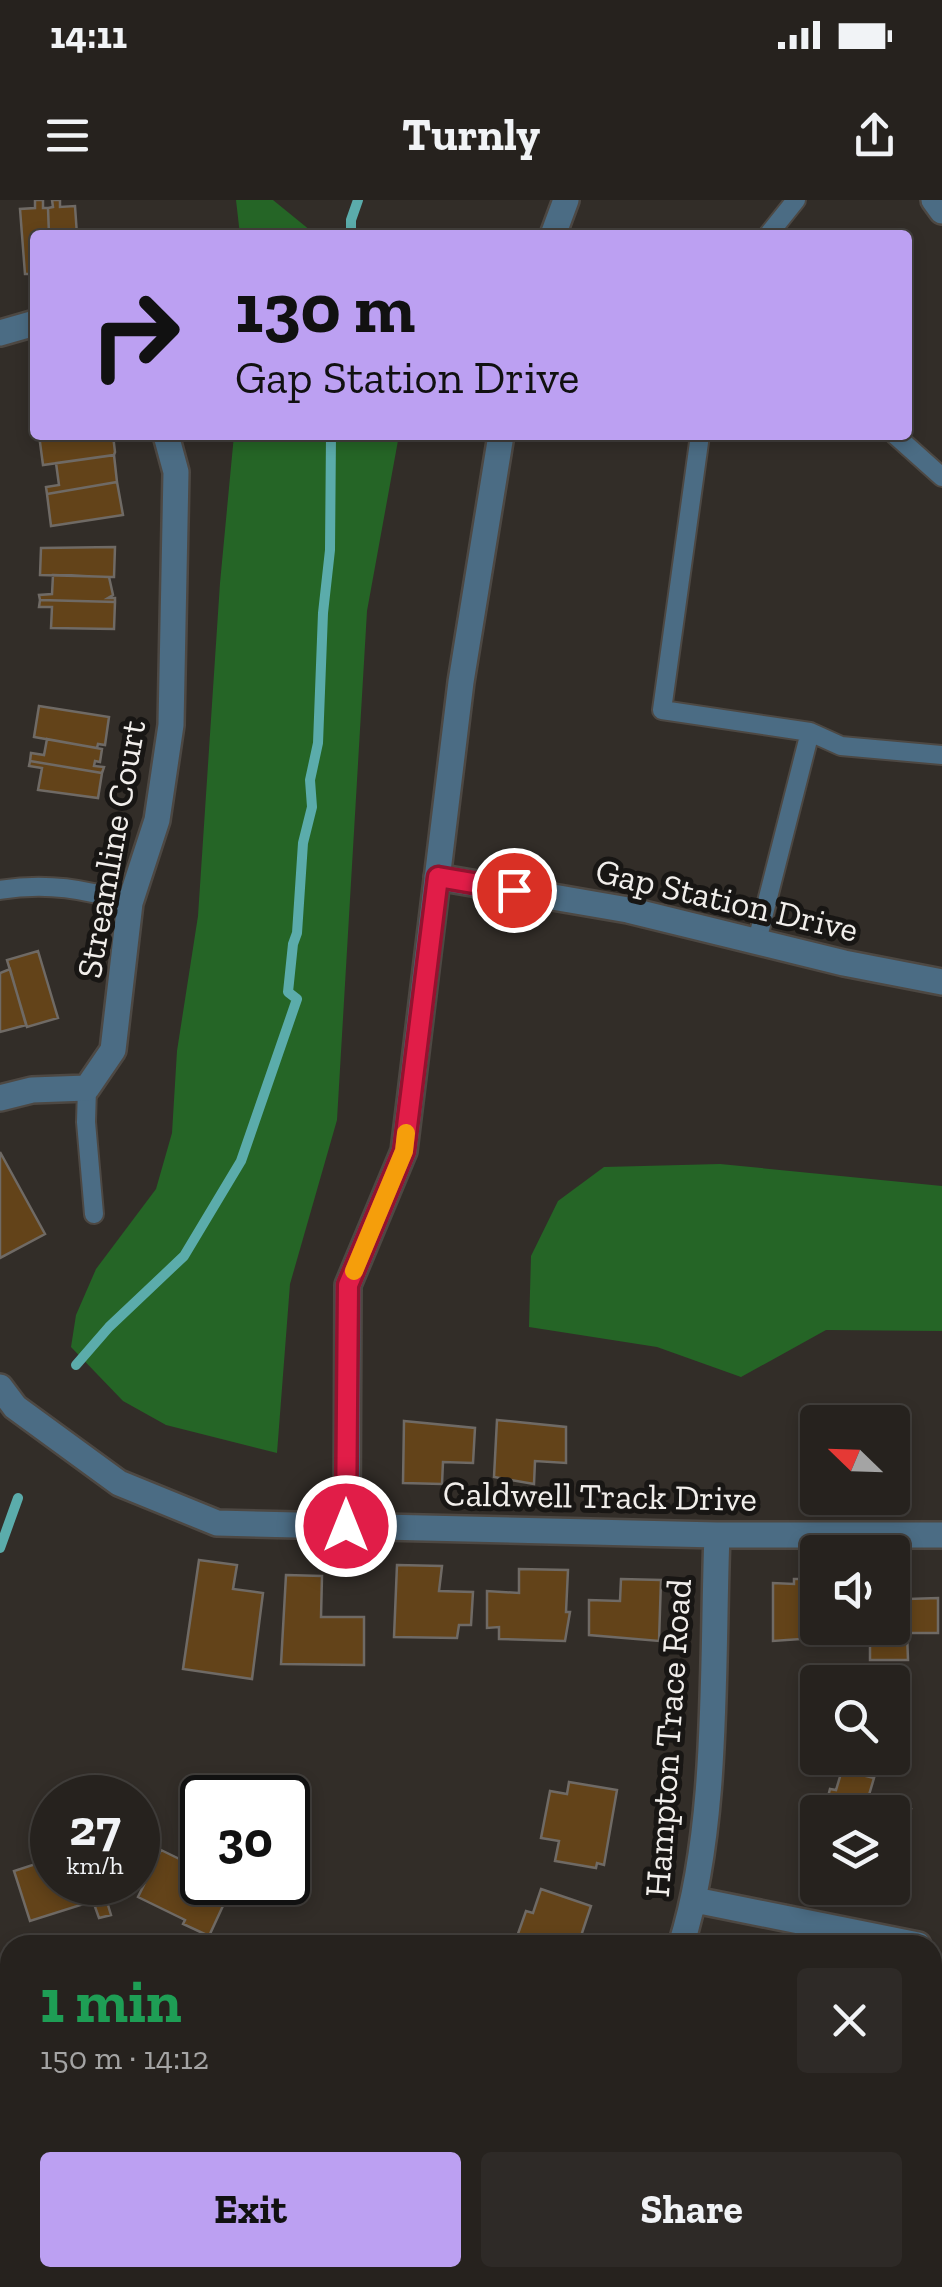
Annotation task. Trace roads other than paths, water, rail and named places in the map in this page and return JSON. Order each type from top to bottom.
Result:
[{"type":"street","points":[[555,230],[566,200]]},
{"type":"street","points":[[934,200],[942,211]]},
{"type":"street","points":[[0,333],[30,325]]},
{"type":"street","name":"Streamline Court","points":[[87,1088],[113,1050],[130,903],[157,820],[171,726],[176,472],[167,440]]},
{"type":"street","points":[[346,1526],[348,1285],[404,1151],[461,682],[500,440]]},
{"type":"street","name":"Gap Station Drive","points":[[438,877],[628,910],[942,982]]},
{"type":"street","points":[[0,1098],[32,1090],[87,1088]]},
{"type":"street","name":"Caldwell Track Drive","points":[[0,1387],[16,1407],[118,1483],[217,1523],[717,1535],[942,1535]]},
{"type":"street","name":"Hampton Trace Road","points":[[684,1935],[695,1900],[707,1780],[717,1535]]},
{"type":"street","points":[[695,1900],[868,1935]]},
{"type":"lane","points":[[772,230],[796,200]]},
{"type":"lane","points":[[699,440],[662,710],[810,732],[841,746],[942,756]]},
{"type":"lane","points":[[901,440],[942,477]]},
{"type":"lane","points":[[757,941],[810,732]]},
{"type":"lane","points":[[0,890],[34,884],[70,888],[130,903]]},
{"type":"lane","points":[[87,1088],[94,1214]]},
{"type":"waterway","points":[[351,230],[358,200]]},
{"type":"waterway","points":[[76,1365],[109,1327],[184,1256],[241,1161],[297,999],[288,992],[297,933],[303,843],[312,807],[310,780],[318,743],[323,613],[330,550],[331,440]]},
{"type":"waterway","points":[[0,1548],[18,1498]]}]
